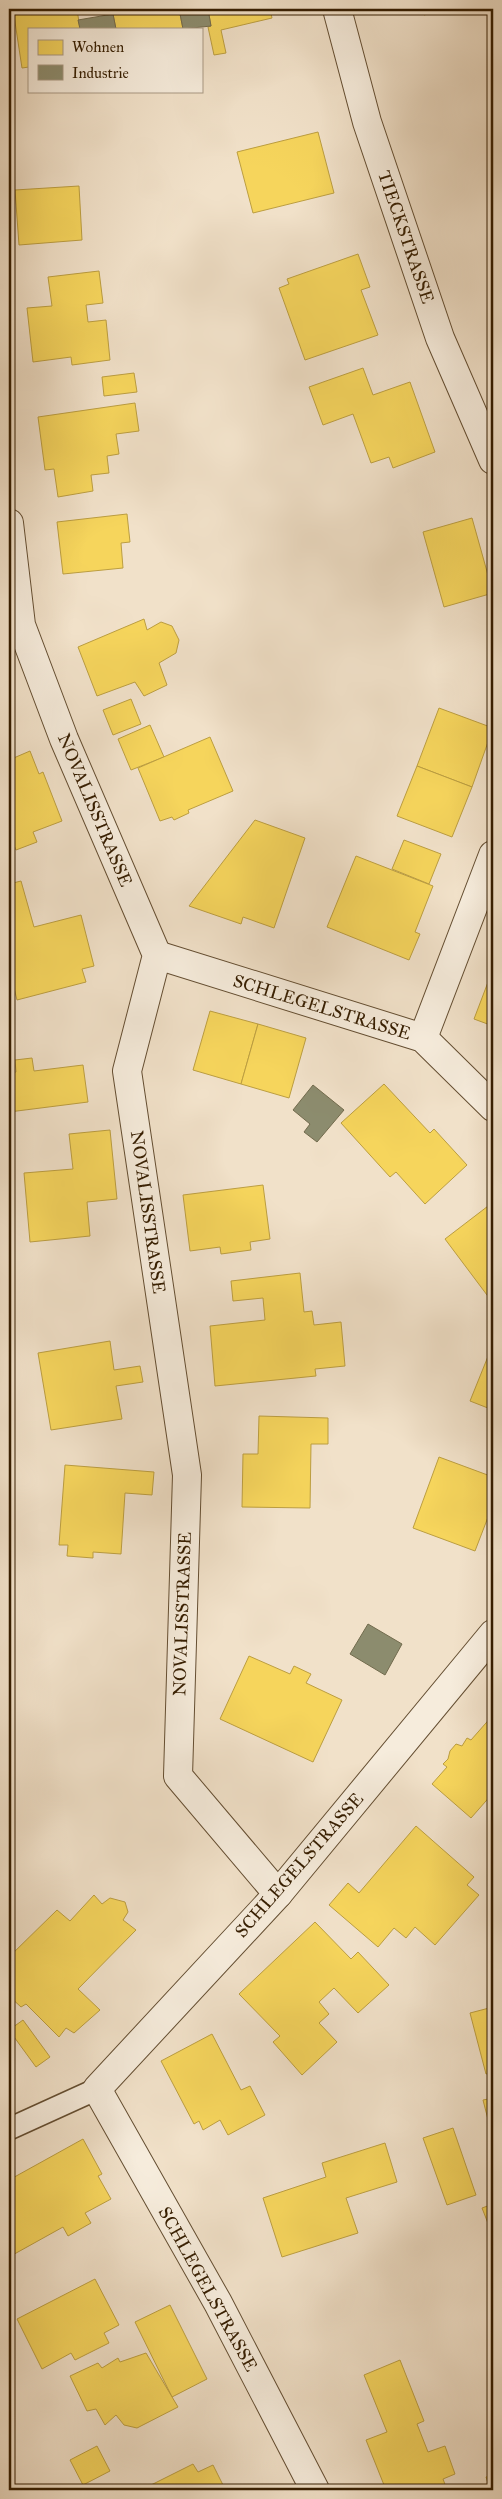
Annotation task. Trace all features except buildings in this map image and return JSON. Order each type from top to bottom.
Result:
[{"type":"street","name":"TIECKSTRASSE","points":[[337,9],[367,122],[437,329],[493,460]]},
{"type":"street","name":"NOVALISSTRASSE","points":[[9,523],[21,625],[64,739],[157,955],[128,1071],[187,1475],[178,1776],[278,1894]]},
{"type":"street","points":[[424,1038],[493,855]]},
{"type":"street","name":"SCHLEGELSTRASSE","points":[[157,955],[424,1038],[493,1106]]},
{"type":"street","name":"SCHLEGELSTRASSE","points":[[315,2490],[218,2303],[97,2089],[278,1894],[493,1634]]},
{"type":"lane","name":"SCHLEGELSTRASSE","points":[[9,2129],[97,2089]]}]
